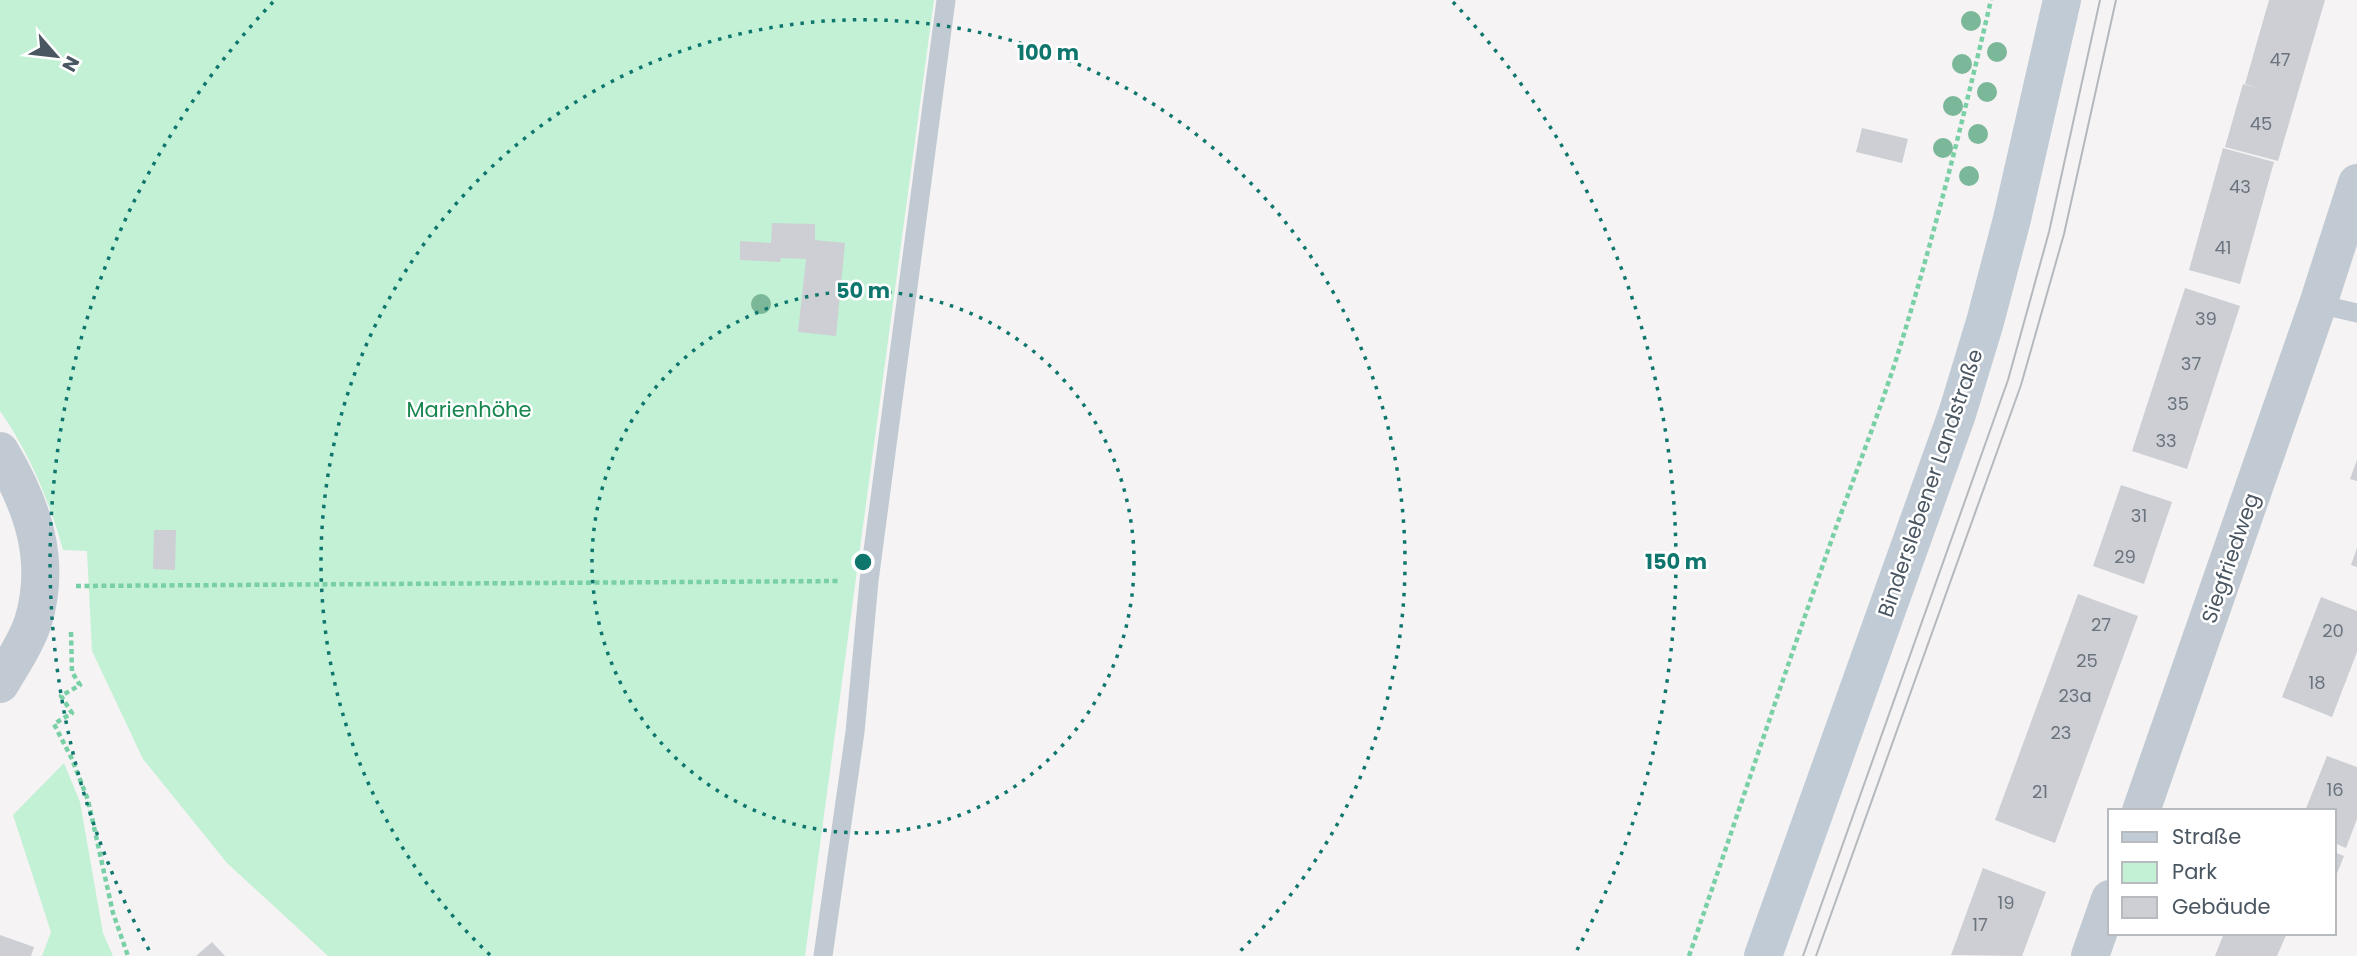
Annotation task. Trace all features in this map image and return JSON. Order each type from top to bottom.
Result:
[{"type":"main road","name":"Binderslebener Landstraße","points":[[1763,956],[1957,414],[2012,219],[2062,0]]},
{"type":"street","name":"Siegfriedweg","points":[[2142,809],[2318,304],[2357,183]]},
{"type":"street","points":[[0,451],[30,513],[41,555],[41,585],[33,624],[0,684]]},
{"type":"street","points":[[2090,956],[2108,905]]},
{"type":"lane","points":[[823,956],[855,732],[869,581],[946,0]]},
{"type":"lane","points":[[2318,304],[2357,313]]},
{"type":"path","points":[[1689,956],[1899,349],[1945,183],[1991,0]]},
{"type":"path","points":[[41,585],[869,581]]},
{"type":"path","points":[[71,623],[72,672],[80,685],[61,696],[72,713],[54,724],[88,800],[113,913],[128,956]]},
{"type":"green space","name":"Marienhöhe","points":[[0,0],[934,0],[805,956],[328,956],[227,863],[143,759],[92,651],[87,551],[63,550],[38,478],[0,411]]},
{"type":"green space","points":[[64,763],[80,802],[103,933],[113,956],[42,956],[51,932],[13,815]]},
{"type":"building","points":[[2269,0],[2325,0],[2278,161],[2225,147],[2243,84],[2260,89],[2245,84]]},
{"type":"building","points":[[1862,128],[1908,139],[1902,163],[1856,152]]},
{"type":"building","points":[[2223,148],[2274,162],[2240,284],[2189,270]]},
{"type":"building","points":[[772,223],[815,224],[815,240],[845,243],[836,336],[798,332],[806,259],[781,258],[780,262],[740,260],[740,241],[771,243]]},
{"type":"building","points":[[2185,288],[2240,306],[2187,469],[2132,451]]},
{"type":"building","points":[[2357,460],[2357,481],[2350,479]]},
{"type":"building","points":[[2121,485],[2172,502],[2144,584],[2093,566]]},
{"type":"building","points":[[154,530],[176,530],[175,570],[153,569]]},
{"type":"building","points":[[2357,548],[2357,567],[2351,565]]},
{"type":"building","points":[[2078,594],[2138,616],[2055,843],[1995,820]]},
{"type":"building","points":[[2321,597],[2357,611],[2357,652],[2332,717],[2282,697]]},
{"type":"building","points":[[2327,756],[2357,767],[2357,819],[2346,848],[2336,844],[2336,809],[2306,809]]},
{"type":"building","points":[[2336,853],[2344,856],[2336,876]]},
{"type":"building","points":[[1983,868],[2046,892],[2022,956],[1951,955]]},
{"type":"building","points":[[0,935],[34,947],[31,956],[0,956]]},
{"type":"building","points":[[2223,935],[2286,935],[2277,956],[2215,956]]},
{"type":"building","points":[[212,942],[225,956],[196,956]]},
{"type":"tram line","points":[[1803,956],[2008,380],[2049,232],[2100,0]]},
{"type":"tram line","points":[[1816,956],[2021,385],[2064,234],[2116,0]]}]
